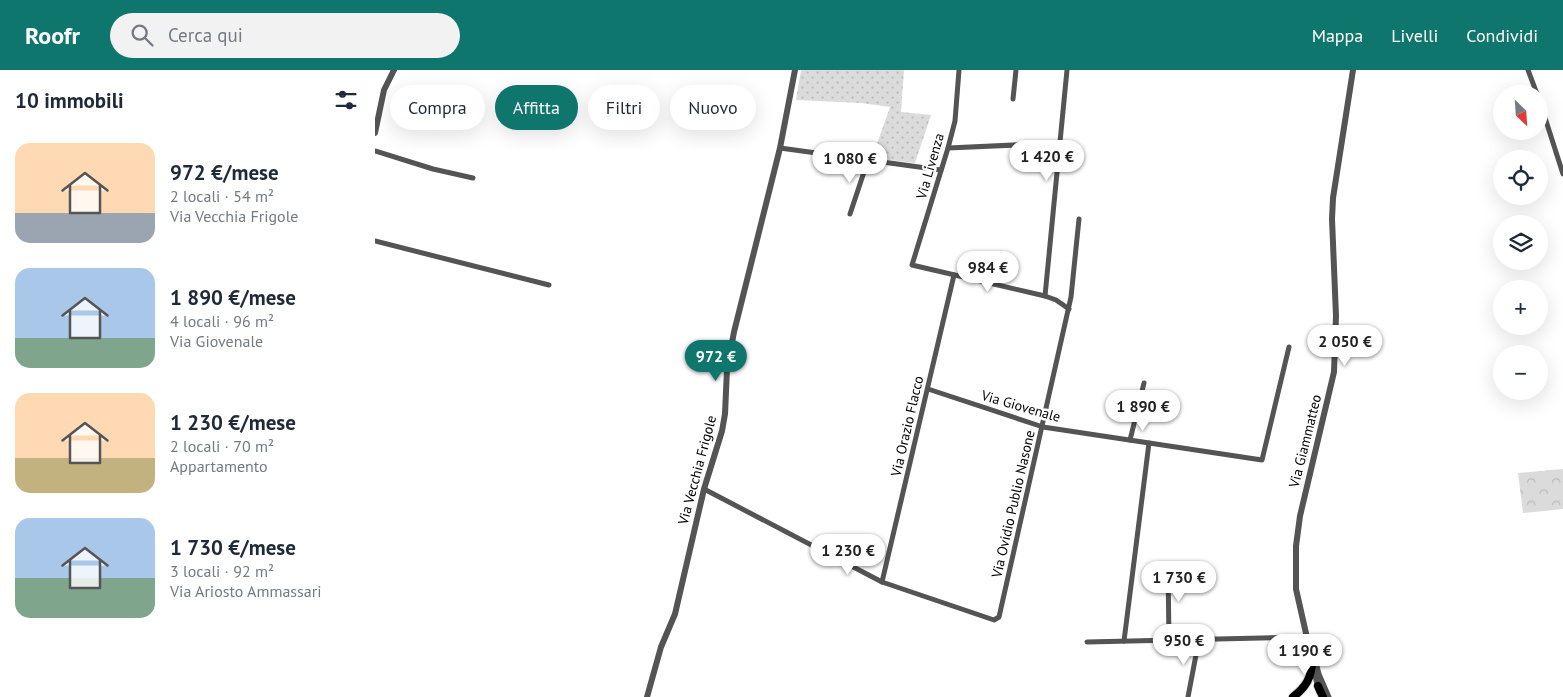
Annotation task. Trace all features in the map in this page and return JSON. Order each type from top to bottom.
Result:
[{"type":"highway","points":[[1293,697],[1303,689],[1309,680],[1312,661]]},
{"type":"highway","points":[[1318,686],[1321,697]]},
{"type":"street","points":[[375,132],[383,90],[394,70]]},
{"type":"street","name":"Via Vecchia Frigole","points":[[647,697],[661,647],[675,614],[704,489],[722,431],[725,414],[727,369],[734,332],[780,148],[795,70]]},
{"type":"street","name":"Via Livenza","points":[[954,275],[912,266],[955,121],[959,70]]},
{"type":"street","points":[[1013,99],[1016,70]]},
{"type":"street","points":[[1045,296],[1067,70]]},
{"type":"street","name":"Via Giammatteo","points":[[1318,686],[1296,590],[1296,546],[1300,516],[1334,372],[1336,316],[1331,220],[1353,70]]},
{"type":"street","points":[[1528,70],[1534,85]]},
{"type":"street","points":[[1548,127],[1563,174]]},
{"type":"street","points":[[948,148],[1060,143]]},
{"type":"street","points":[[780,148],[941,170]]},
{"type":"street","points":[[375,151],[433,169],[473,178]]},
{"type":"street","points":[[850,214],[868,160]]},
{"type":"street","name":"Via Ovidio Publio Nasone","points":[[881,582],[994,620],[999,617],[1069,309],[1079,219]]},
{"type":"street","points":[[375,241],[549,285]]},
{"type":"street","points":[[954,275],[1045,296],[1056,300],[1069,309]]},
{"type":"street","name":"Via Orazio Flacco","points":[[881,582],[954,275]]},
{"type":"street","name":"Via Giovenale","points":[[927,389],[1043,427],[1261,460],[1289,347]]},
{"type":"street","points":[[1130,440],[1144,383]]},
{"type":"street","points":[[1124,641],[1149,443]]},
{"type":"street","points":[[704,489],[881,582]]},
{"type":"street","points":[[1168,568],[1169,640]]},
{"type":"street","points":[[1087,642],[1306,637],[1311,641],[1319,674],[1329,697]]},
{"type":"street","points":[[1188,697],[1199,639]]},
{"type":"green space","points":[[801,70],[904,70],[901,112],[931,115],[915,163],[872,158],[890,107],[861,103],[796,100]]},
{"type":"green space","points":[[1563,469],[1563,509],[1523,513],[1518,473]]}]
